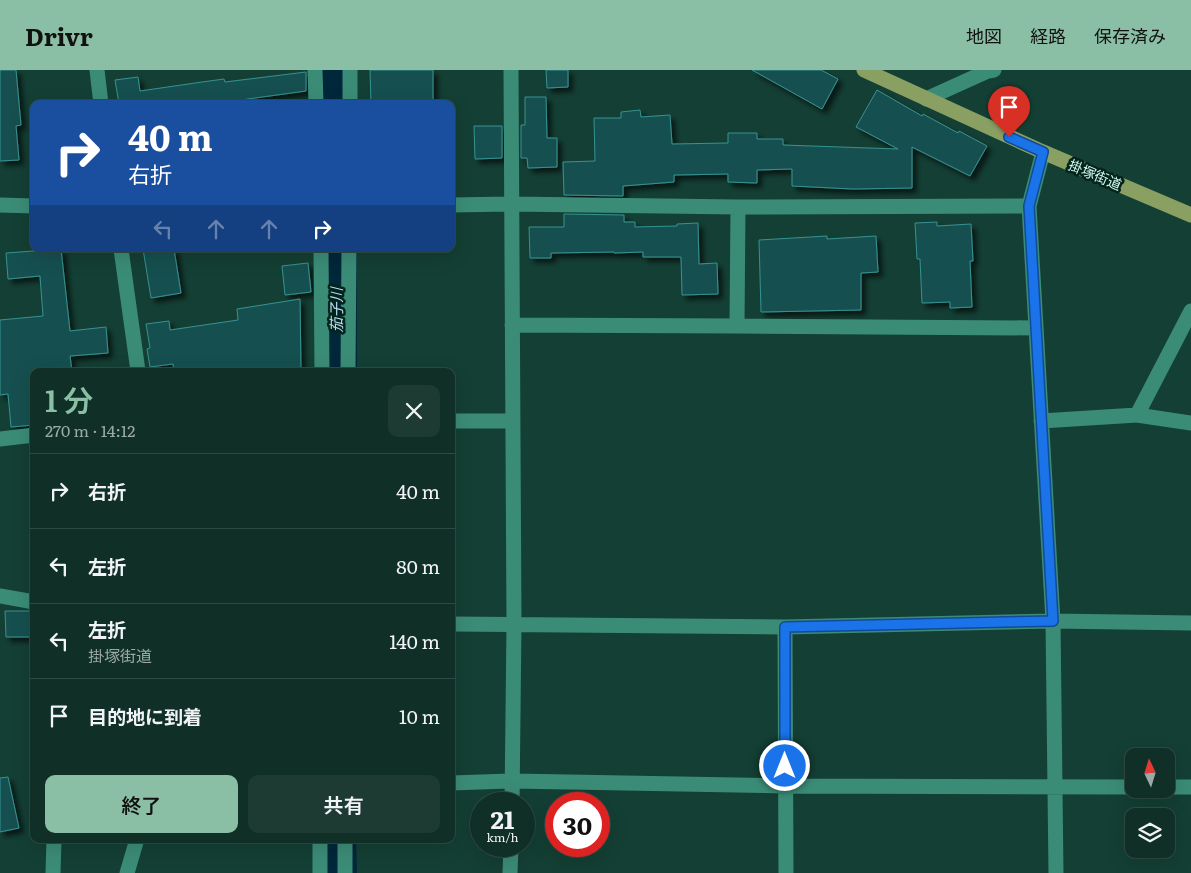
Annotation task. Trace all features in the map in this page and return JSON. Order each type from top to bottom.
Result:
[{"type":"highway","name":"掛塚街道","points":[[864,70],[1043,152],[1191,215]]},
{"type":"street","points":[[96,70],[100,100]]},
{"type":"street","points":[[315,70],[316,100]]},
{"type":"street","points":[[350,70],[350,100]]},
{"type":"street","points":[[511,70],[514,624],[513,792]]},
{"type":"street","points":[[926,99],[988,70],[994,70]]},
{"type":"street","points":[[1043,152],[1029,206],[1053,621],[1056,873]]},
{"type":"street","points":[[0,205],[30,206]]},
{"type":"street","points":[[455,205],[738,207],[1029,206]]},
{"type":"street","points":[[737,326],[738,207]]},
{"type":"street","points":[[121,252],[138,368]]},
{"type":"street","points":[[321,252],[322,368]]},
{"type":"street","points":[[348,368],[350,252]]},
{"type":"street","points":[[1137,415],[1191,311]]},
{"type":"street","points":[[512,325],[1035,328]]},
{"type":"street","points":[[1041,421],[1137,415],[1191,423]]},
{"type":"street","points":[[455,421],[512,421]]},
{"type":"street","points":[[0,439],[30,435]]},
{"type":"street","points":[[0,596],[30,601]]},
{"type":"street","points":[[455,624],[785,627],[1053,621],[1191,623]]},
{"type":"street","points":[[785,627],[786,873]]},
{"type":"street","points":[[455,782],[513,781],[785,786],[1125,786]]},
{"type":"street","points":[[1175,787],[1191,787]]},
{"type":"street","points":[[53,873],[54,843]]},
{"type":"street","points":[[127,873],[136,843]]},
{"type":"street","points":[[320,843],[320,873]]},
{"type":"street","points":[[345,843],[346,873]]},
{"type":"street","points":[[510,873],[511,857]]},
{"type":"building","points":[[0,70],[16,70],[21,125],[16,126],[19,160],[0,161]]},
{"type":"building","points":[[370,70],[433,70],[433,100],[371,100]]},
{"type":"building","points":[[546,70],[568,70],[568,87],[547,88]]},
{"type":"building","points":[[752,70],[821,70],[838,79],[822,109]]},
{"type":"building","points":[[306,72],[306,91],[241,100],[118,100],[115,80],[138,77],[140,91],[224,79],[225,82]]},
{"type":"building","points":[[877,90],[922,116],[923,114],[987,146],[970,176],[912,147],[912,188],[853,189],[792,186],[792,169],[757,170],[757,183],[728,182],[728,174],[674,175],[674,182],[623,186],[623,196],[564,195],[563,162],[595,161],[594,118],[621,118],[621,112],[640,110],[641,117],[670,115],[672,144],[728,143],[728,133],[757,133],[757,139],[783,139],[783,145],[898,149],[856,127]]},
{"type":"building","points":[[525,97],[546,97],[547,138],[557,138],[557,167],[528,168],[527,158],[521,158],[521,125],[525,125]]},
{"type":"building","points":[[474,126],[502,126],[502,158],[475,159]]},
{"type":"building","points":[[564,214],[624,215],[624,222],[635,222],[635,227],[677,226],[677,224],[698,223],[699,264],[717,263],[718,294],[682,295],[681,257],[643,257],[643,252],[614,252],[551,253],[551,258],[530,258],[529,227],[564,227]]},
{"type":"building","points":[[937,222],[937,226],[971,224],[973,261],[970,261],[972,307],[950,308],[950,302],[922,303],[920,259],[917,259],[915,223]]},
{"type":"building","points":[[827,236],[827,239],[876,236],[878,272],[861,273],[861,310],[761,312],[759,240]]},
{"type":"building","points":[[61,252],[70,331],[106,327],[108,353],[70,356],[72,368],[30,368],[30,425],[11,427],[8,394],[0,395],[0,320],[43,316],[40,276],[8,279],[6,253]]},
{"type":"building","points":[[143,252],[174,252],[181,293],[151,298]]},
{"type":"building","points":[[308,263],[311,292],[285,295],[282,266]]},
{"type":"building","points":[[300,299],[301,368],[174,368],[173,364],[150,367],[147,349],[150,348],[146,324],[169,321],[170,330],[238,320],[237,309]]},
{"type":"building","points":[[5,611],[30,611],[30,637],[6,637]]},
{"type":"building","points":[[8,777],[19,828],[0,832],[0,778]]},
{"type":"waterway","name":"茄子川","points":[[332,70],[333,100]]},
{"type":"waterway","name":"茄子川","points":[[337,252],[337,368]]},
{"type":"waterway","name":"茄子川","points":[[336,843],[337,873]]},
{"type":"route","points":[[785,766],[785,627],[1053,621],[1029,206],[1043,152],[1009,137]]}]
